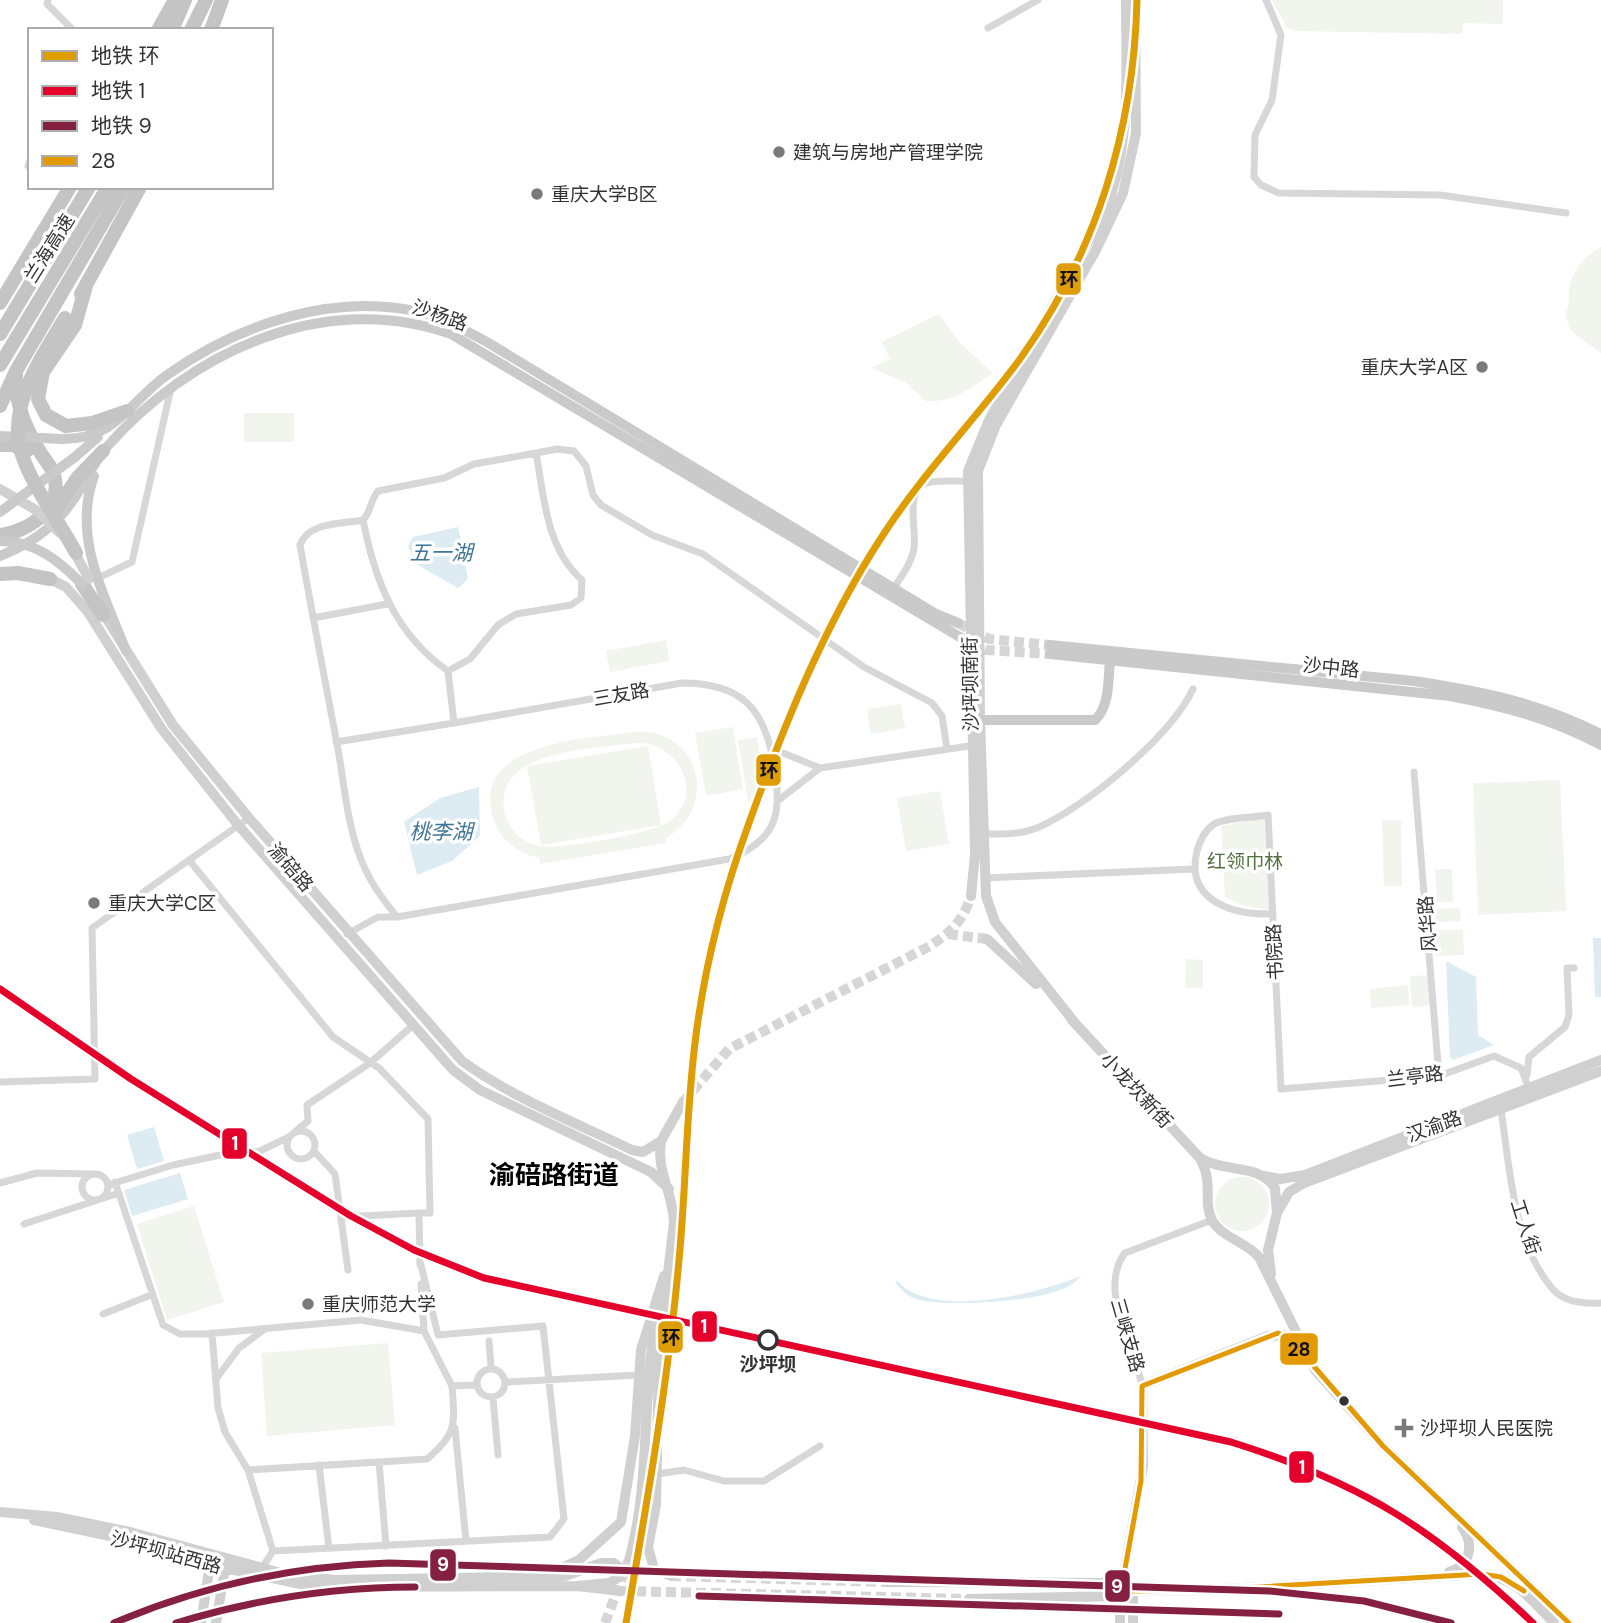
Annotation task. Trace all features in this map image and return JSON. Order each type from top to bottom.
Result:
[{"type":"highway","points":[[159,28],[175,0]]},
{"type":"highway","points":[[173,28],[184,0]]},
{"type":"highway","points":[[192,28],[206,0]]},
{"type":"highway","points":[[211,26],[222,0]]},
{"type":"highway","points":[[0,303],[69,189]]},
{"type":"highway","name":"兰海高速","points":[[0,334],[88,189]]},
{"type":"highway","name":"兰海高速","points":[[0,365],[107,189]]},
{"type":"highway","points":[[0,406],[16,371],[123,189]]},
{"type":"highway","points":[[76,553],[27,465],[18,439],[19,421],[33,374],[86,286],[139,189]]},
{"type":"highway","points":[[86,286],[75,326],[43,372],[38,399],[46,415],[66,426],[92,424],[127,411]]},
{"type":"highway","points":[[4,534],[32,524],[47,512],[55,494],[54,475],[22,416],[15,389],[16,371]]},
{"type":"highway","points":[[0,445],[22,447],[33,453],[41,463],[48,483],[48,495],[39,509],[4,534]]},
{"type":"highway","points":[[0,548],[43,526],[78,477],[103,451]]},
{"type":"highway","points":[[0,574],[18,573],[50,579]]},
{"type":"highway","points":[[90,580],[103,615]]},
{"type":"main road","points":[[971,478],[989,420],[1100,223],[1114,189],[1126,133],[1126,0]]},
{"type":"main road","points":[[971,478],[996,425],[1101,241],[1123,193],[1136,133],[1135,0]]},
{"type":"main road","name":"沙杨路","points":[[0,436],[83,439],[103,432],[166,376],[217,344],[262,323],[351,307],[389,307],[425,313],[454,324],[486,342],[891,592]]},
{"type":"main road","name":"沙杨路","points":[[0,556],[49,531],[69,508],[103,451],[135,417],[172,387],[226,354],[256,340],[314,323],[388,317],[423,324],[461,339],[891,592]]},
{"type":"main road","points":[[0,512],[75,457],[103,432]]},
{"type":"main road","points":[[90,580],[85,510],[103,451]]},
{"type":"main road","name":"沙坪坝南街","points":[[971,478],[978,493],[980,720],[976,745],[984,878],[989,910]]},
{"type":"main road","name":"沙坪坝南街","points":[[971,478],[976,745],[975,855],[971,896]]},
{"type":"main road","points":[[0,489],[36,510],[76,553],[126,651]]},
{"type":"main road","points":[[4,534],[43,552],[90,580]]},
{"type":"main road","name":"渝碚路","points":[[0,567],[50,579],[66,587],[88,612],[161,728],[238,825],[453,1070],[480,1090],[651,1172],[669,1189]]},
{"type":"main road","points":[[891,592],[958,623]]},
{"type":"main road","points":[[891,592],[958,636]]},
{"type":"main road","name":"渝碚路","points":[[103,615],[173,725],[249,818],[462,1061],[487,1079],[632,1150],[643,1152],[661,1141]]},
{"type":"main road","name":"沙中路","points":[[1601,734],[1514,698],[1474,690],[1414,681],[1050,649],[1110,660],[1450,696],[1513,708],[1567,727],[1601,745]]},
{"type":"main road","points":[[980,720],[1095,720],[1106,703],[1110,660]]},
{"type":"main road","name":"小龙坎新街","points":[[989,910],[1075,1023]]},
{"type":"main road","name":"小龙坎新街","points":[[987,939],[1075,1023],[1199,1157],[1209,1178],[1212,1220]]},
{"type":"main road","name":"汉渝路","points":[[1264,1176],[1280,1179],[1305,1175],[1528,1086],[1601,1060]]},
{"type":"main road","name":"汉渝路","points":[[1277,1213],[1289,1192],[1304,1183],[1601,1071]]},
{"type":"main road","points":[[671,1576],[654,1569],[648,1548],[656,1505],[659,1350],[673,1247],[673,1202],[659,1163],[661,1141],[683,1102]]},
{"type":"main road","name":"小龙坎新街","points":[[1199,1157],[1222,1168],[1250,1170],[1264,1176]]},
{"type":"main road","points":[[1264,1176],[1275,1188],[1277,1213],[1269,1241],[1271,1276]]},
{"type":"main road","points":[[1212,1220],[1223,1232],[1249,1247],[1271,1276],[1315,1370]]},
{"type":"main road","points":[[536,1575],[556,1571],[579,1560],[621,1522],[635,1436],[638,1375],[649,1321],[673,1247]]},
{"type":"main road","points":[[630,1557],[640,1518],[645,1473],[651,1349],[673,1247]]},
{"type":"main road","points":[[1120,1623],[1120,1596],[1141,1481],[1142,1386],[1278,1334],[1292,1341],[1383,1446],[1569,1623]]},
{"type":"main road","name":"沙坪坝站西路","points":[[2,1512],[57,1517],[130,1532],[262,1568],[334,1580],[536,1575]]},
{"type":"main road","name":"沙坪坝站西路","points":[[2,1512],[129,1540],[225,1568],[332,1589],[577,1586],[621,1591]]},
{"type":"main road","points":[[1432,1577],[1461,1567],[1468,1555],[1469,1540],[1455,1517]]},
{"type":"main road","points":[[536,1575],[572,1575],[606,1562],[614,1563],[621,1569],[618,1578],[609,1583],[577,1586]]},
{"type":"main road","points":[[201,1623],[210,1564]]},
{"type":"main road","points":[[216,1623],[225,1568]]},
{"type":"main road","points":[[968,1599],[1120,1596],[1133,1591],[1220,1590],[1481,1574],[1502,1577],[1520,1587],[1554,1623]]},
{"type":"main road","points":[[887,1582],[1122,1583],[1133,1591]]},
{"type":"main road","points":[[1133,1591],[1133,1623]]},
{"type":"street","points":[[988,28],[1038,0]]},
{"type":"street","points":[[1266,0],[1281,35],[1272,100],[1255,135],[1254,177],[1261,185],[1279,193],[1440,195],[1566,213]]},
{"type":"street","points":[[48,2],[71,28]]},
{"type":"street","points":[[90,580],[132,562],[172,387]]},
{"type":"street","points":[[397,917],[375,889],[358,853],[300,545],[303,537],[313,529],[363,520],[368,514],[371,499],[378,491],[444,478],[474,464],[557,449],[573,451],[586,466],[593,495],[601,505],[652,535],[703,554],[864,667],[932,703],[942,716],[947,749]]},
{"type":"street","points":[[448,671],[470,659],[498,625],[516,614],[570,606],[581,598],[582,580],[566,563],[552,535],[536,453]]},
{"type":"street","points":[[891,592],[909,563],[914,548],[914,495],[919,487],[927,483],[971,478]]},
{"type":"street","points":[[363,520],[370,555],[387,604],[409,637],[448,671],[454,723]]},
{"type":"street","points":[[313,618],[387,604]]},
{"type":"street","name":"三友路","points":[[336,743],[682,683],[704,683],[737,696],[749,705],[769,734],[771,748]]},
{"type":"street","points":[[983,834],[1015,834],[1037,828],[1086,799],[1158,738],[1183,709],[1193,689]]},
{"type":"street","points":[[780,799],[820,768],[976,745]]},
{"type":"street","points":[[771,748],[820,768]]},
{"type":"street","points":[[338,942],[349,932],[378,917],[397,917],[729,859],[762,841],[775,821],[780,799],[771,748]]},
{"type":"street","name":"风华路","points":[[1414,772],[1439,1076]]},
{"type":"street","name":"书院路","points":[[1193,869],[1201,838],[1216,823],[1268,815],[1281,1089]]},
{"type":"street","points":[[0,1082],[95,1079],[92,928],[249,818]]},
{"type":"street","points":[[189,860],[333,1037],[370,1063],[428,1119],[430,1213],[342,1217]]},
{"type":"street","points":[[984,878],[1193,869],[1205,894],[1214,900],[1254,914],[1272,914]]},
{"type":"street","points":[[1528,1086],[1529,1057],[1565,1027],[1569,1015],[1567,968],[1574,968]]},
{"type":"street","points":[[94,1174],[87,1177],[82,1188],[88,1198],[100,1199],[107,1194],[112,1184],[244,1150],[258,1152],[289,1137],[301,1131],[310,1134],[315,1142],[314,1151],[308,1158],[294,1158],[287,1146],[289,1137],[308,1121],[307,1105],[370,1063],[412,1026]]},
{"type":"street","name":"兰亭路","points":[[1281,1089],[1439,1076],[1494,1056],[1521,1068],[1528,1086]]},
{"type":"street","name":"工人街","points":[[1501,1110],[1516,1206],[1531,1252],[1551,1288],[1561,1296],[1574,1301],[1601,1303]]},
{"type":"street","points":[[314,1151],[335,1174],[348,1270]]},
{"type":"street","points":[[0,1183],[37,1173],[102,1175],[119,1193],[163,1325],[180,1334],[212,1334],[361,1320],[424,1331]]},
{"type":"street","points":[[23,1224],[119,1193]]},
{"type":"street","points":[[419,1213],[424,1331],[452,1386],[466,1541]]},
{"type":"street","name":"三峡支路","points":[[1142,1386],[1115,1297],[1118,1263],[1125,1253],[1212,1220]]},
{"type":"street","points":[[273,1551],[550,1537],[564,1519],[543,1326],[438,1335],[419,1261]]},
{"type":"street","points":[[103,1314],[151,1295]]},
{"type":"street","points":[[216,1378],[239,1348],[265,1328]]},
{"type":"street","points":[[212,1334],[218,1409],[225,1432],[248,1470],[273,1551]]},
{"type":"street","points":[[489,1341],[491,1368]]},
{"type":"street","points":[[491,1368],[501,1372],[506,1382],[500,1395],[493,1398],[480,1392],[477,1385],[483,1371],[491,1368]]},
{"type":"street","points":[[506,1382],[638,1375]]},
{"type":"street","points":[[452,1386],[477,1385]]},
{"type":"street","points":[[493,1398],[498,1455]]},
{"type":"street","points":[[248,1470],[427,1460],[443,1446],[455,1427]]},
{"type":"street","points":[[657,1474],[684,1470],[724,1481],[764,1481],[820,1446]]},
{"type":"street","points":[[379,1462],[386,1546]]},
{"type":"street","points":[[319,1465],[329,1548]]},
{"type":"street","points":[[262,1568],[273,1551]]},
{"type":"green space","points":[[1272,0],[1503,0],[1503,24],[1463,23],[1462,34],[1297,31],[1287,28]]},
{"type":"green space","points":[[1601,247],[1601,353],[1570,330],[1565,314],[1575,272],[1589,255]]},
{"type":"green space","points":[[939,314],[959,342],[993,373],[953,397],[926,401],[905,382],[871,368],[890,359],[882,342]]},
{"type":"green space","points":[[244,413],[294,413],[294,442],[244,442]]},
{"type":"green space","points":[[666,640],[669,661],[610,672],[606,651]]},
{"type":"green space","points":[[901,704],[905,728],[871,734],[867,709]]},
{"type":"green space","points":[[733,727],[743,789],[706,796],[695,733]]},
{"type":"green space","points":[[632,732],[654,733],[673,741],[686,754],[694,770],[697,788],[693,807],[683,824],[666,838],[666,843],[540,864],[539,858],[517,849],[500,833],[493,818],[491,793],[499,773],[515,759],[562,742]],"holes":[[[634,743],[648,744],[672,757],[685,780],[686,793],[682,806],[673,819],[630,835],[550,847],[528,842],[518,836],[510,826],[503,804],[504,795],[510,780],[522,768],[558,754]]]},
{"type":"green space","points":[[757,737],[767,799],[748,802],[738,740]]},
{"type":"green space","points":[[648,746],[661,825],[541,845],[527,766]]},
{"type":"green space","points":[[1560,780],[1566,911],[1478,915],[1473,783]]},
{"type":"green space","points":[[940,791],[949,844],[906,851],[897,798]]},
{"type":"green space","name":"红领巾林","points":[[1264,818],[1269,910],[1241,905],[1225,897],[1221,826]]},
{"type":"green space","points":[[1382,820],[1401,820],[1402,886],[1384,886]]},
{"type":"green space","points":[[1435,869],[1452,869],[1453,902],[1437,902]]},
{"type":"green space","points":[[1460,908],[1461,921],[1435,922],[1434,909]]},
{"type":"green space","points":[[1435,930],[1463,930],[1464,955],[1435,956]]},
{"type":"green space","points":[[1186,959],[1203,960],[1203,988],[1185,988]]},
{"type":"green space","points":[[1432,975],[1434,1005],[1412,1007],[1410,976]]},
{"type":"green space","points":[[1408,985],[1409,1005],[1371,1008],[1370,989]]},
{"type":"green space","points":[[1242,1177],[1261,1185],[1269,1204],[1261,1223],[1242,1231],[1223,1223],[1215,1204],[1223,1185]]},
{"type":"green space","points":[[194,1206],[224,1302],[167,1320],[137,1224]]},
{"type":"green space","points":[[388,1343],[395,1425],[267,1436],[261,1353]]},
{"type":"water","name":"五一湖","points":[[458,527],[468,579],[458,588],[416,564],[408,546],[413,537]]},
{"type":"water","name":"桃李湖","points":[[479,787],[480,836],[452,861],[417,875],[404,822],[440,798]]},
{"type":"water","points":[[1593,938],[1601,938],[1601,997],[1595,997]]},
{"type":"water","points":[[1446,961],[1476,977],[1478,1035],[1494,1045],[1453,1060],[1450,1057]]},
{"type":"water","points":[[154,1127],[164,1161],[137,1169],[127,1135]]},
{"type":"water","points":[[180,1173],[188,1199],[132,1216],[124,1190]]},
{"type":"water","points":[[1080,1276],[1071,1285],[1053,1292],[1030,1298],[977,1303],[916,1299],[904,1292],[895,1282],[898,1281],[913,1293],[934,1299],[959,1301],[1013,1296]]},
{"type":"tunnel","points":[[958,623],[989,639],[1050,645]]},
{"type":"tunnel","points":[[958,636],[986,650],[1050,654]]},
{"type":"tunnel","points":[[683,1102],[729,1049],[937,941],[960,919],[971,896]]},
{"type":"tunnel","points":[[948,934],[987,939]]},
{"type":"tunnel","points":[[605,1623],[630,1557]]},
{"type":"tunnel","points":[[671,1576],[887,1582]]},
{"type":"tunnel","points":[[621,1591],[969,1599]]},
{"type":"metro line","name":"环","points":[[626,1623],[669,1351],[699,1015],[709,959],[731,877],[762,786],[791,713],[823,641],[860,571],[897,514],[1020,359],[1047,318],[1090,233],[1119,143],[1128,96],[1137,0]]},
{"type":"metro line","name":"1","points":[[0,989],[131,1079],[351,1216],[414,1250],[484,1278],[1231,1442],[1320,1474],[1394,1513],[1462,1561],[1533,1623]]},
{"type":"metro line","name":"9","points":[[114,1623],[181,1598],[248,1580],[318,1568],[389,1563],[1269,1591],[1364,1601],[1451,1623]]},
{"type":"metro line","name":"9","points":[[176,1623],[235,1607],[294,1596],[354,1589],[415,1587]]},
{"type":"metro line","name":"9","points":[[699,1596],[1279,1614]]},
{"type":"transit line","name":"28","points":[[1120,1596],[1141,1481],[1142,1386],[1278,1333],[1292,1341],[1383,1446],[1569,1623]]},
{"type":"transit line","name":"28","points":[[1120,1596],[1133,1591],[1207,1590],[1481,1574],[1501,1577],[1524,1591]]},
{"type":"place","name":"建筑与房地产管理学院","points":[[779,152]]},
{"type":"place","name":"重庆大学B区","points":[[537,194]]},
{"type":"place","name":"重庆大学A区","points":[[1482,367]]},
{"type":"place","name":"重庆大学C区","points":[[94,903]]},
{"type":"place","name":"重庆师范大学","points":[[308,1304]]},
{"type":"place","name":"沙坪坝","points":[[768,1340]]},
{"type":"place","name":"沙坪坝人民医院","points":[[1404,1428]]},
{"type":"district","name":"渝碚路街道","points":[[554,1175]]}]
